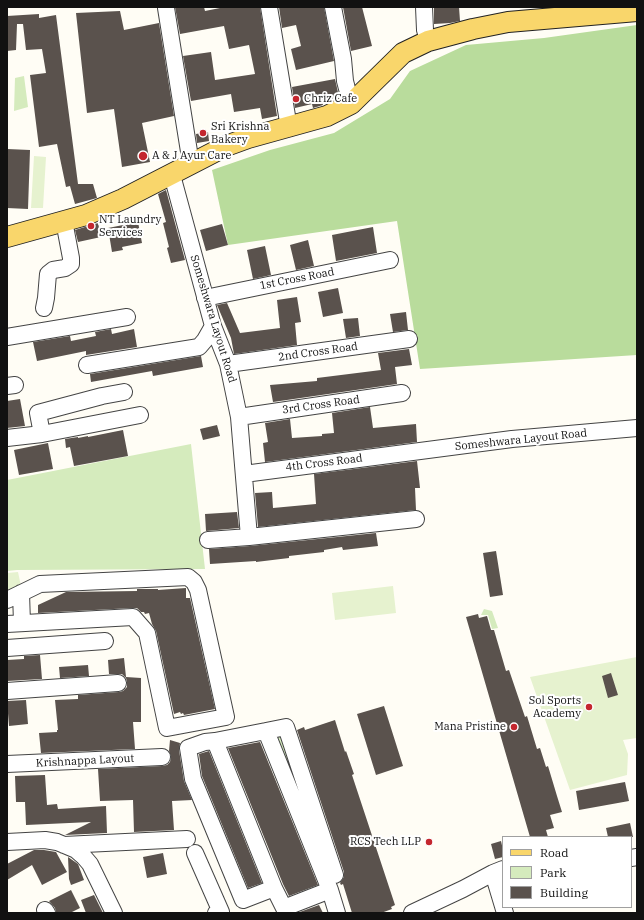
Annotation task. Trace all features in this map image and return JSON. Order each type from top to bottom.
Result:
[{"type":"main road","points":[[7,237],[86,215],[117,202],[226,146],[248,138],[327,116],[351,104],[403,53],[428,41],[473,29],[508,22],[637,11]]},
{"type":"street","points":[[269,7],[288,128]]},
{"type":"street","points":[[333,7],[343,59],[345,81],[351,104]]},
{"type":"street","points":[[424,7],[425,30],[428,41]]},
{"type":"street","points":[[166,8],[191,164]]},
{"type":"street","name":"Someshwara Layout Road","points":[[172,174],[213,326],[228,364],[239,417],[249,537]]},
{"type":"street","points":[[44,308],[48,274],[53,270],[65,268],[70,264],[71,258],[64,221]]},
{"type":"street","name":"1st Cross Road","points":[[205,298],[390,260]]},
{"type":"street","points":[[7,337],[127,317]]},
{"type":"street","points":[[86,365],[199,347],[213,326]]},
{"type":"street","name":"2nd Cross Road","points":[[228,364],[409,339]]},
{"type":"street","points":[[42,434],[38,413],[102,396],[124,392]]},
{"type":"street","name":"3rd Cross Road","points":[[239,417],[402,393]]},
{"type":"street","points":[[7,438],[42,434],[140,415]]},
{"type":"street","name":"Someshwara Layout Road","points":[[405,453],[512,439],[637,428]]},
{"type":"street","name":"4th Cross Road","points":[[244,474],[405,453]]},
{"type":"street","points":[[208,540],[416,519]]},
{"type":"street","points":[[188,577],[194,582],[198,590],[226,717],[167,728],[147,633],[133,617],[15,623],[14,596],[40,584],[188,577]]},
{"type":"street","points":[[7,648],[105,641]]},
{"type":"street","points":[[7,691],[118,683]]},
{"type":"street","points":[[274,888],[243,900],[193,779],[188,748],[205,742],[266,731],[335,899],[348,913]]},
{"type":"street","points":[[215,741],[274,888],[284,908],[335,899]]},
{"type":"street","name":"Krishnappa Layout","points":[[7,764],[162,757]]},
{"type":"street","points":[[64,845],[187,839]]},
{"type":"street","points":[[7,842],[45,840],[57,842],[76,850],[90,864],[114,913]]},
{"type":"street","points":[[195,853],[221,912],[216,913]]},
{"type":"street","points":[[412,913],[498,871],[502,895]]},
{"type":"green space","points":[[637,25],[637,355],[420,369],[397,221],[228,245],[212,170],[270,150],[334,133],[390,99],[410,71],[466,45],[544,38]]},
{"type":"green space","points":[[24,76],[28,107],[14,111],[15,78]]},
{"type":"green space","points":[[34,156],[46,157],[43,208],[31,208]]},
{"type":"green space","points":[[191,444],[205,569],[7,571],[7,480]]},
{"type":"green space","points":[[18,572],[22,591],[7,594],[7,573]]},
{"type":"green space","points":[[393,586],[396,613],[335,620],[332,593]]},
{"type":"green space","points":[[484,609],[492,611],[498,628],[492,629],[488,615],[481,615]]},
{"type":"green space","name":"Sol Sports Academy","points":[[637,657],[637,738],[623,740],[628,754],[627,775],[570,790],[530,677]]},
{"type":"green space","points":[[283,732],[299,781],[290,785],[271,736]]},
{"type":"building","points":[[175,7],[204,7],[205,11],[225,7],[260,7],[277,116],[262,119],[260,108],[234,112],[231,94],[191,101],[183,56],[211,52],[215,80],[255,74],[249,45],[229,49],[224,26],[180,34]]},
{"type":"building","points":[[279,7],[324,7],[334,61],[296,70],[291,49],[301,46],[296,25],[282,28]]},
{"type":"building","points":[[343,7],[362,7],[372,46],[351,51]]},
{"type":"building","points":[[434,7],[459,7],[460,21],[434,24]]},
{"type":"building","points":[[120,11],[124,30],[159,23],[174,116],[142,123],[150,162],[122,167],[114,109],[87,113],[76,13]]},
{"type":"building","points":[[39,14],[39,18],[56,15],[78,184],[93,184],[97,198],[75,204],[70,186],[66,187],[57,144],[39,147],[30,75],[46,73],[42,49],[26,50],[23,24],[17,24],[16,50],[7,51],[7,16]]},
{"type":"building","points":[[335,79],[339,97],[322,101],[323,105],[313,108],[312,104],[295,108],[292,87]]},
{"type":"building","points":[[208,132],[209,141],[197,143],[196,134]]},
{"type":"building","points":[[7,149],[30,150],[28,209],[7,208]]},
{"type":"building","points":[[166,190],[185,260],[171,263],[163,223],[166,222],[158,194]]},
{"type":"building","points":[[138,222],[142,243],[122,247],[123,250],[112,252],[108,228]]},
{"type":"building","points":[[98,223],[101,237],[78,242],[75,230]]},
{"type":"building","points":[[222,224],[228,245],[206,251],[200,230]]},
{"type":"building","points":[[373,227],[377,253],[336,261],[332,235]]},
{"type":"building","points":[[308,240],[314,266],[296,270],[290,245]]},
{"type":"building","points":[[265,246],[271,275],[253,279],[247,250]]},
{"type":"building","points":[[338,288],[343,313],[323,317],[318,292]]},
{"type":"building","points":[[297,297],[301,322],[295,323],[297,345],[234,354],[231,338],[217,305],[227,303],[240,333],[280,328],[277,300]]},
{"type":"building","points":[[406,312],[408,330],[393,332],[390,314]]},
{"type":"building","points":[[358,318],[360,336],[346,338],[343,319]]},
{"type":"building","points":[[111,329],[112,334],[134,329],[137,347],[86,355],[86,351],[37,361],[33,342],[70,336],[71,341],[96,336],[95,332]]},
{"type":"building","points":[[409,349],[412,365],[395,367],[397,384],[273,402],[270,385],[317,381],[317,378],[381,370],[378,353]]},
{"type":"building","points":[[201,356],[203,367],[153,376],[152,371],[91,382],[90,374]]},
{"type":"building","points":[[20,399],[25,426],[7,428],[7,401]]},
{"type":"building","points":[[370,407],[373,428],[416,424],[417,442],[265,462],[263,443],[268,442],[265,423],[290,419],[292,438],[322,436],[322,434],[334,433],[332,413]]},
{"type":"building","points":[[217,425],[220,436],[203,440],[200,429]]},
{"type":"building","points":[[123,430],[128,456],[74,466],[70,447],[66,448],[65,439],[88,437]]},
{"type":"building","points":[[48,443],[53,469],[19,475],[14,450]]},
{"type":"building","points":[[417,461],[420,488],[415,488],[416,510],[258,527],[255,493],[272,492],[273,508],[316,504],[314,474]]},
{"type":"building","points":[[237,512],[239,528],[206,531],[205,514]]},
{"type":"building","points":[[376,533],[378,546],[343,550],[342,547],[324,550],[324,552],[256,562],[210,564],[209,549]]},
{"type":"building","points":[[496,551],[503,595],[490,597],[483,553]]},
{"type":"building","points":[[186,588],[186,598],[190,598],[215,709],[184,715],[180,712],[174,714],[156,631],[149,613],[145,614],[137,608],[132,608],[38,613],[38,605],[66,592],[137,591],[137,589],[158,590]]},
{"type":"building","name":"Mana Pristine","points":[[478,614],[479,618],[487,616],[491,630],[494,630],[506,671],[509,670],[525,717],[527,716],[537,749],[540,748],[546,767],[548,766],[562,812],[550,815],[554,828],[546,830],[548,836],[530,836],[466,617]]},
{"type":"building","points":[[40,655],[42,679],[7,681],[7,660],[24,659],[24,656]]},
{"type":"building","points":[[124,658],[126,677],[141,678],[141,722],[133,722],[135,749],[41,753],[39,733],[57,732],[58,730],[55,700],[78,699],[78,695],[123,691],[127,687],[126,678],[122,674],[109,674],[108,660]]},
{"type":"building","points":[[88,665],[89,676],[60,678],[59,667]]},
{"type":"building","points":[[611,673],[618,695],[608,698],[602,676]]},
{"type":"building","points":[[26,700],[28,724],[9,726],[7,701]]},
{"type":"building","points":[[384,706],[403,766],[376,775],[357,714]]},
{"type":"building","points":[[335,720],[354,774],[352,775],[395,905],[391,907],[392,909],[381,913],[352,913],[343,884],[341,885],[340,883],[344,877],[344,872],[297,730],[304,727],[305,730]]},
{"type":"building","points":[[170,740],[180,743],[179,750],[184,781],[192,800],[172,801],[174,830],[134,832],[133,800],[100,801],[98,769],[167,765],[170,762],[171,757],[169,751]]},
{"type":"building","points":[[260,742],[318,885],[289,896],[228,748]]},
{"type":"building","points":[[209,751],[262,883],[248,888],[202,776],[199,754]]},
{"type":"building","points":[[45,775],[47,805],[57,804],[58,809],[106,806],[107,833],[65,835],[91,822],[26,825],[25,802],[16,802],[15,776]]},
{"type":"building","points":[[625,782],[629,801],[579,810],[576,791]]},
{"type":"building","points":[[630,823],[633,837],[608,836],[606,828]]},
{"type":"building","points":[[501,841],[502,857],[495,859],[491,844]]},
{"type":"building","points":[[34,850],[56,852],[67,872],[42,885],[32,865],[7,880],[7,864]]},
{"type":"building","points":[[163,853],[167,874],[147,878],[143,857]]},
{"type":"building","points":[[68,857],[78,864],[84,880],[71,885],[69,879]]},
{"type":"building","points":[[71,890],[80,908],[70,913],[56,913],[55,908],[49,901]]},
{"type":"building","points":[[94,895],[103,913],[86,913],[81,900]]},
{"type":"building","points":[[319,905],[323,913],[297,913]]},
{"type":"place","name":"Chriz Cafe","points":[[296,99]]},
{"type":"place","name":"Sri Krishna Bakery","points":[[203,133]]},
{"type":"place","name":"A & J Ayur Care","points":[[143,156]]},
{"type":"place","name":"NT Laundry Services","points":[[91,226]]},
{"type":"place","name":"Sol Sports Academy","points":[[589,707]]},
{"type":"place","name":"Mana Pristine","points":[[514,727]]},
{"type":"place","name":"RCS Tech LLP","points":[[429,842]]}]
